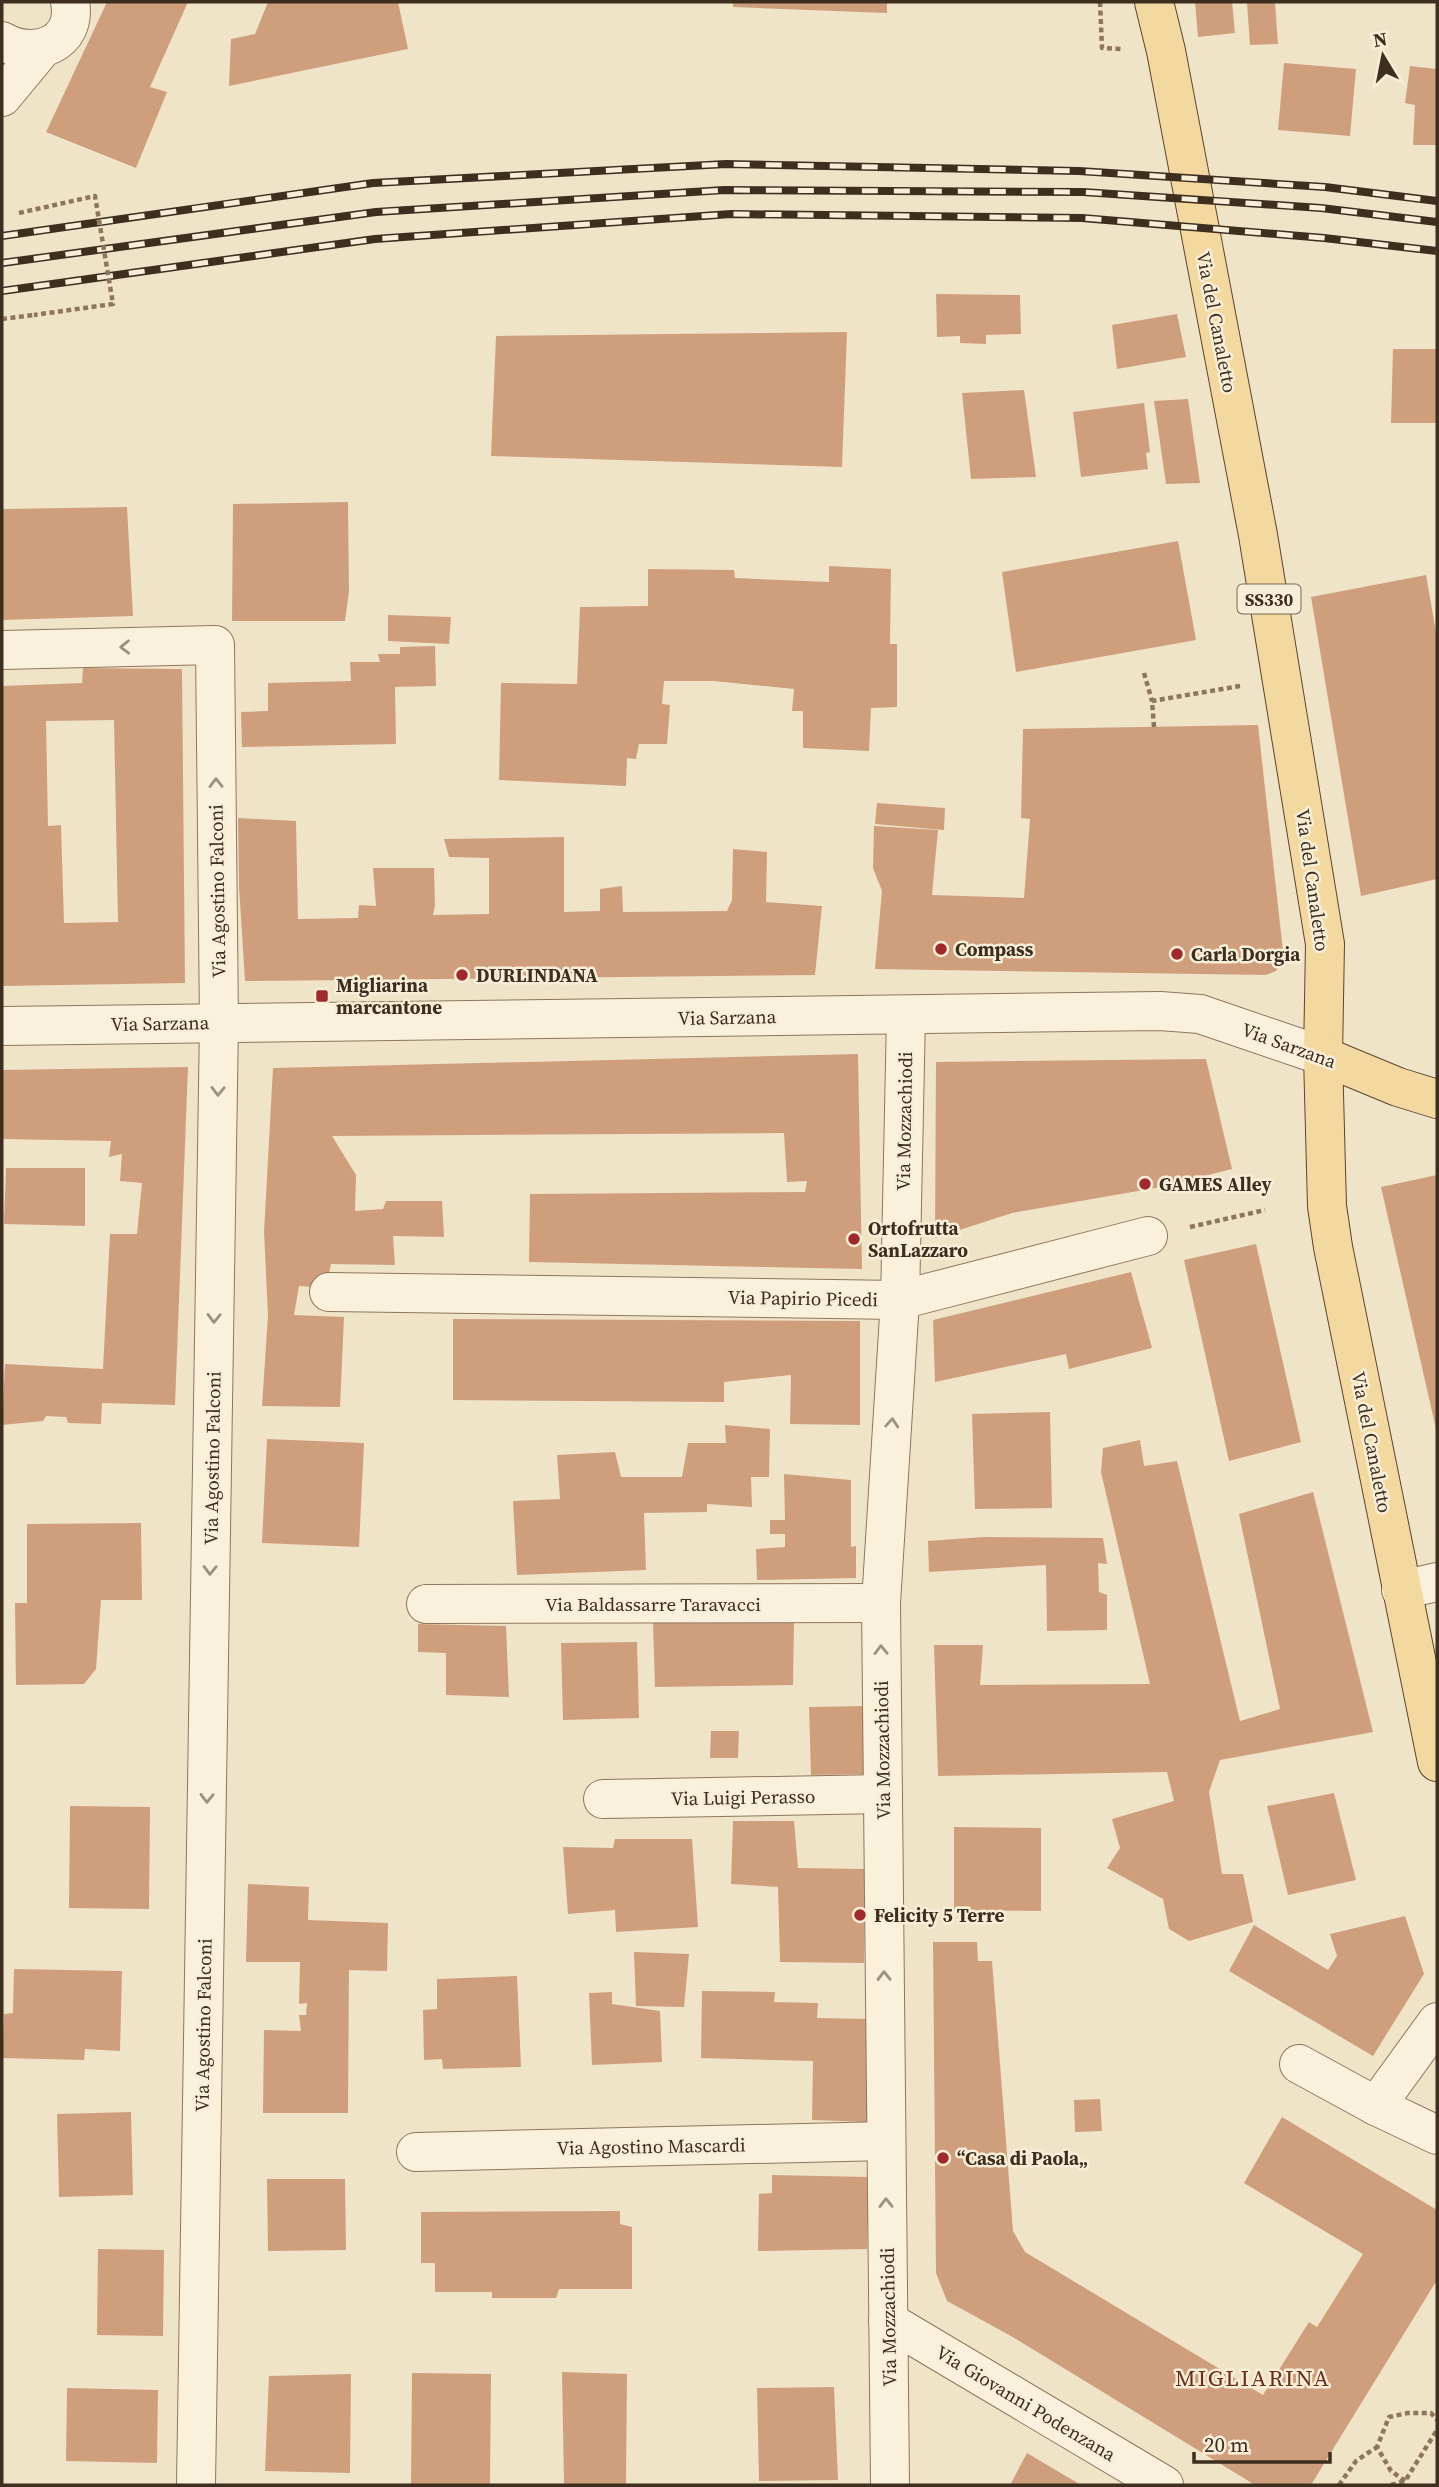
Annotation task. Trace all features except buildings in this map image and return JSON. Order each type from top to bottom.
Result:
[{"type":"main road","name":"Via del Canaletto","points":[[1153,2],[1166,51],[1283,679],[1325,944],[1323,1056],[1327,1206],[1331,1233],[1419,1586],[1437,1762]]},
{"type":"main road","name":"Via Sarzana","points":[[1323,1056],[1398,1087],[1437,1099]]},
{"type":"street","points":[[2,97],[41,50],[53,44],[63,34],[69,22],[70,2]]},
{"type":"street","points":[[2,41],[14,48],[41,50]]},
{"type":"street","name":"Via Agostino Falconi","points":[[2,650],[215,645],[219,1022],[196,2485]]},
{"type":"street","name":"Via Sarzana","points":[[2,1026],[1160,1011],[1200,1014],[1323,1056]]},
{"type":"street","name":"Via Mozzachiodi","points":[[890,2485],[881,1603],[900,1300],[906,1016]]},
{"type":"street","name":"Via Papirio Picedi","points":[[330,1292],[900,1300],[1148,1236]]},
{"type":"street","name":"Via Baldassarre Taravacci","points":[[426,1604],[881,1603]]},
{"type":"street","name":"Via Luigi Perasso","points":[[603,1799],[883,1794]]},
{"type":"street","points":[[1376,2106],[1437,2022]]},
{"type":"street","points":[[1299,2064],[1376,2106],[1437,2135]]},
{"type":"street","name":"Via Agostino Mascardi","points":[[416,2152],[886,2141]]},
{"type":"street","name":"Via Giovanni Podenzana","points":[[888,2320],[1164,2485]]},
{"type":"path","points":[[2,319],[113,304],[95,196],[19,213]]},
{"type":"path","points":[[1144,673],[1152,701],[1154,727]]},
{"type":"path","points":[[1152,701],[1283,679]]},
{"type":"path","points":[[1148,1236],[1265,1210]]},
{"type":"path","points":[[1339,2485],[1356,2461],[1377,2447],[1389,2417],[1408,2413],[1431,2413],[1437,2420]]},
{"type":"path","points":[[1391,2485],[1405,2481],[1437,2431]]},
{"type":"path","points":[[1377,2447],[1391,2471],[1405,2481]]},
{"type":"railway","points":[[2,236],[373,183],[726,164],[1079,171],[1325,187],[1437,201]]},
{"type":"railway","points":[[2,263],[376,212],[724,190],[1083,192],[1321,208],[1437,222]]},
{"type":"railway","points":[[2,291],[375,239],[731,214],[1082,218],[1324,238],[1437,251]]},
{"type":"place","name":"Compass","points":[[941,949]]},
{"type":"place","name":"Carla Dorgia","points":[[1177,954]]},
{"type":"place","name":"DURLINDANA","points":[[462,975]]},
{"type":"place","name":"Migliarina marcantone","points":[[322,996]]},
{"type":"place","name":"GAMES Alley","points":[[1145,1184]]},
{"type":"place","name":"Ortofrutta SanLazzaro","points":[[854,1239]]},
{"type":"place","name":"Felicity 5 Terre","points":[[860,1915]]},
{"type":"place","name":"“Casa di Paola„","points":[[943,2158]]},
{"type":"district","name":"MIGLIARINA","points":[[1253,2378]]}]
